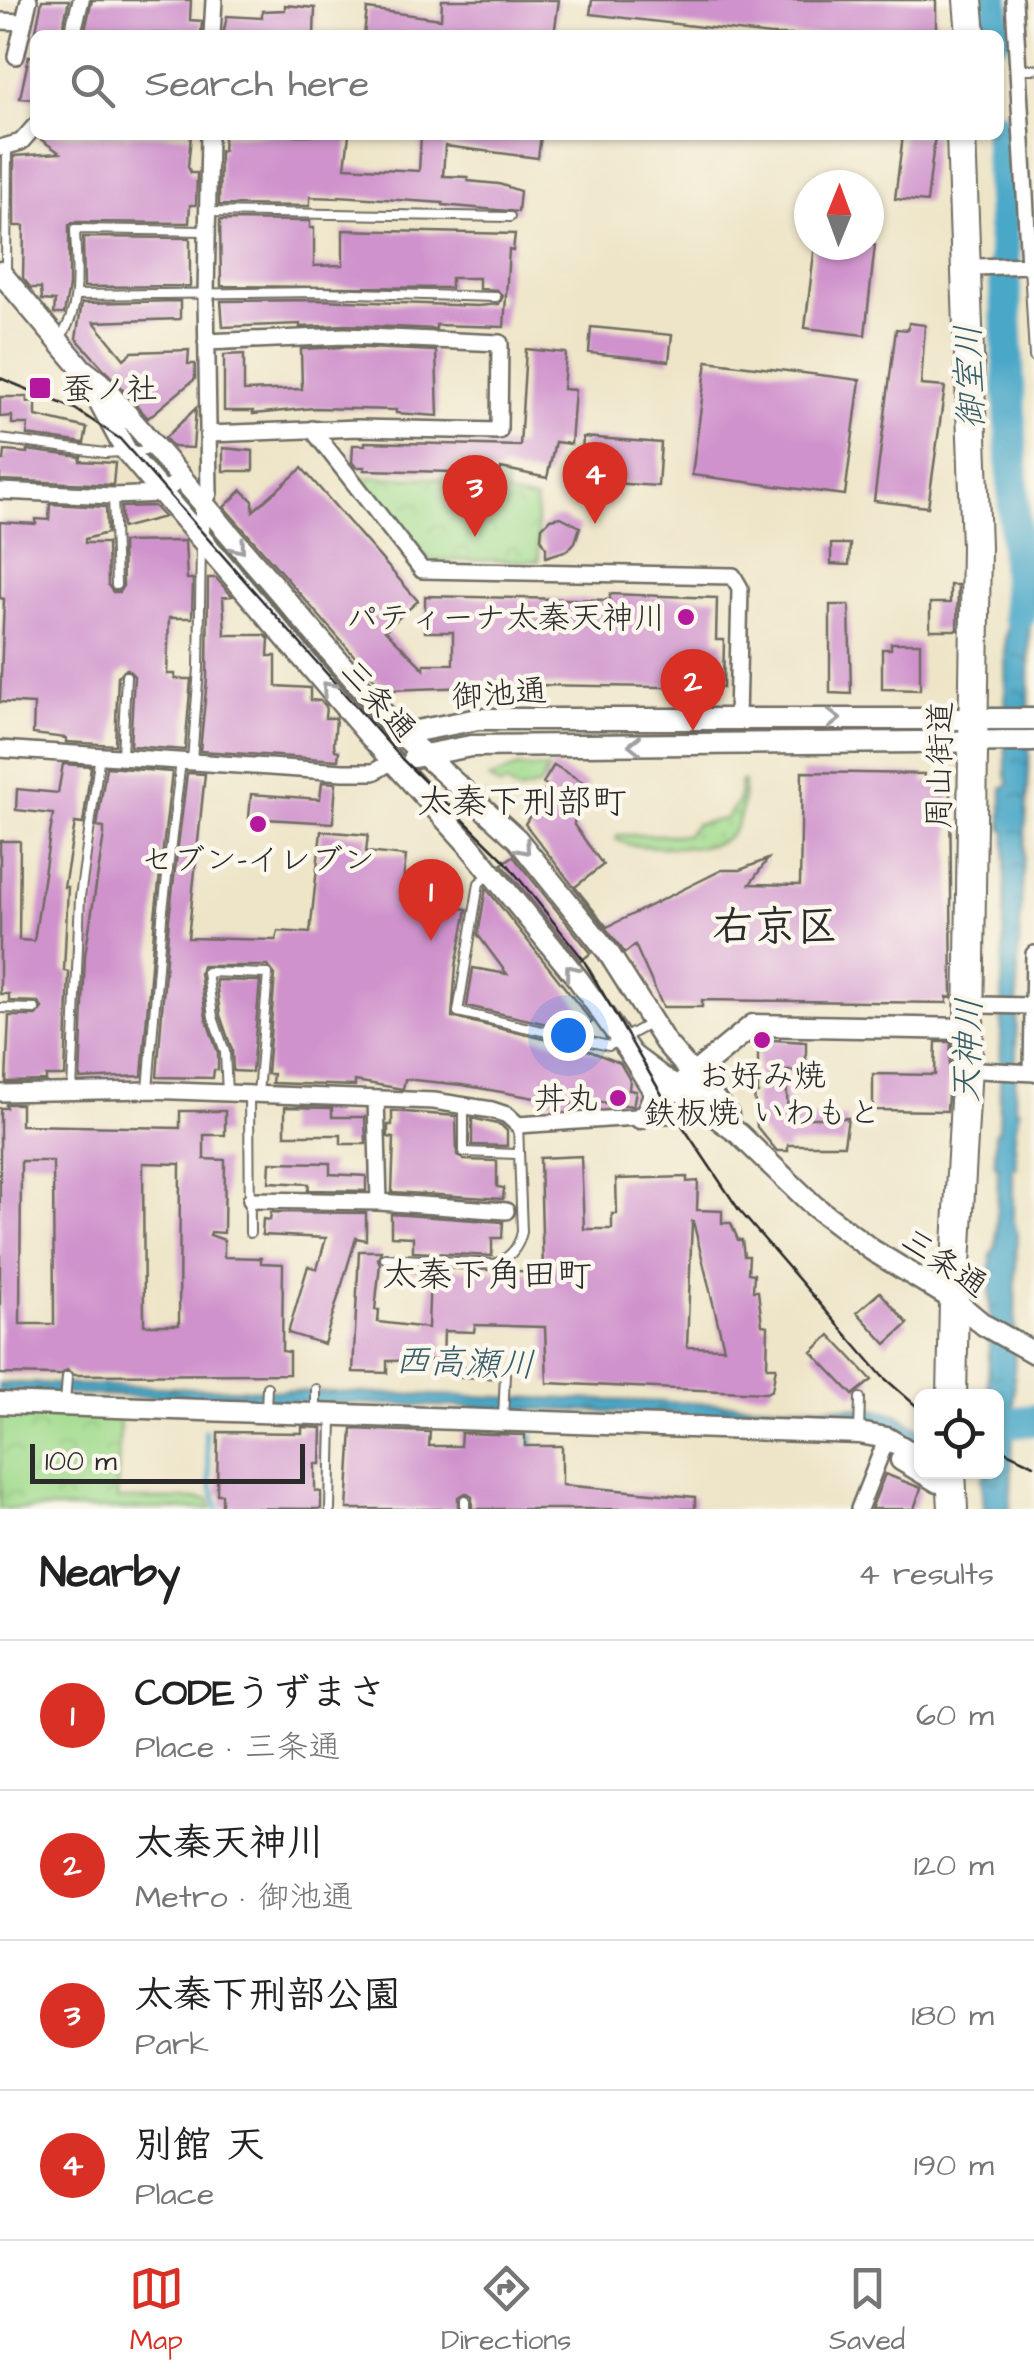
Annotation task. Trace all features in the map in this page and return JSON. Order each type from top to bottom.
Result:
[{"type":"highway","points":[[953,0],[956,30]]},
{"type":"highway","points":[[968,0],[971,30]]},
{"type":"highway","name":"周山街道","points":[[960,140],[986,731]]},
{"type":"highway","name":"周山街道","points":[[966,1389],[980,1013],[988,530],[983,267],[973,140]]},
{"type":"highway","name":"周山街道","points":[[953,1389],[969,1312],[983,1070],[980,1013]]},
{"type":"street","points":[[16,56],[29,0]]},
{"type":"street","points":[[73,30],[81,0]]},
{"type":"street","points":[[212,30],[214,0]]},
{"type":"street","points":[[983,267],[1030,265],[1026,69],[1014,0]]},
{"type":"street","points":[[0,21],[23,22]]},
{"type":"street","points":[[4,147],[21,142],[30,132]]},
{"type":"street","points":[[201,539],[208,493],[208,140]]},
{"type":"street","name":"三条通","points":[[3,276],[82,369],[126,452],[392,762],[492,872],[578,979],[632,1055],[684,1082],[728,1116],[739,1134]]},
{"type":"street","points":[[206,342],[345,336],[500,342],[498,431],[312,429],[208,434]]},
{"type":"street","name":"三条通","points":[[82,369],[100,383],[400,734],[518,839],[608,952],[684,1082],[710,1112],[739,1134],[814,1206],[872,1250],[1027,1350]]},
{"type":"street","points":[[312,429],[422,570],[733,576],[740,588],[737,719]]},
{"type":"street","points":[[0,491],[160,494],[180,480]]},
{"type":"street","name":"御池通","points":[[400,734],[478,720],[737,719],[986,731],[1034,741]]},
{"type":"street","name":"御池通","points":[[392,762],[471,746],[986,731],[1034,719]]},
{"type":"street","points":[[0,749],[374,772],[392,762],[400,734]]},
{"type":"street","points":[[983,1070],[1030,1072],[1034,954]]},
{"type":"street","points":[[640,1118],[753,1025],[980,1013],[1031,1006]]},
{"type":"street","points":[[620,1040],[652,1093],[652,1100],[640,1118]]},
{"type":"street","points":[[0,1093],[148,1090],[376,1099],[492,1110],[518,1124],[710,1112]]},
{"type":"street","points":[[376,1099],[379,1202]]},
{"type":"street","points":[[252,1200],[379,1202],[506,1212]]},
{"type":"street","points":[[0,1402],[266,1405],[819,1430],[859,1427],[938,1482],[956,1485]]},
{"type":"street","points":[[819,1430],[914,1456]]},
{"type":"street","points":[[859,1509],[884,1445]]},
{"type":"lane","points":[[3,276],[4,147]]},
{"type":"lane","points":[[207,212],[510,217]]},
{"type":"lane","points":[[58,340],[68,328],[76,295],[76,229],[207,231]]},
{"type":"lane","points":[[1030,265],[1034,357]]},
{"type":"lane","points":[[76,295],[320,292],[496,297]]},
{"type":"lane","points":[[0,439],[105,453],[156,450]]},
{"type":"lane","points":[[113,496],[116,585]]},
{"type":"lane","points":[[148,1090],[162,918],[199,668],[201,539]]},
{"type":"lane","points":[[122,755],[126,676]]},
{"type":"lane","points":[[72,1092],[80,896],[100,754]]},
{"type":"lane","points":[[492,872],[479,883],[458,1012],[609,1046],[651,1023]]},
{"type":"lane","points":[[226,1094],[225,1052],[214,1017],[207,972],[268,974],[253,1095],[250,1233]]},
{"type":"lane","points":[[0,1008],[34,1009]]},
{"type":"lane","points":[[464,1106],[464,1152],[518,1154]]},
{"type":"lane","points":[[385,1258],[494,1264],[508,1258],[520,1244],[522,1232],[518,1124]]},
{"type":"lane","points":[[455,1372],[505,1374],[503,1414]]},
{"type":"lane","points":[[66,1400],[67,1377]]},
{"type":"lane","points":[[266,1405],[267,1388]]},
{"type":"lane","points":[[316,1389],[330,1509]]},
{"type":"lane","points":[[859,1427],[860,1401]]},
{"type":"green space","points":[[359,477],[506,479],[507,495],[536,501],[539,561],[429,560]]},
{"type":"green space","points":[[518,767],[548,769],[540,786],[518,792],[506,783],[501,787],[489,779]]},
{"type":"green space","points":[[741,781],[743,803],[739,819],[725,839],[683,847],[638,846],[616,839],[618,835],[686,835],[696,824],[725,819],[738,802]]},
{"type":"green space","points":[[0,1413],[120,1417],[117,1499],[209,1499],[212,1509],[0,1509]]},
{"type":"water","points":[[1024,569],[1034,574],[1018,963],[1015,1105],[1019,1111],[1017,1167],[1013,1167],[1013,1217],[1017,1233],[1012,1474],[1010,1509],[984,1509],[982,1479],[1004,1479],[1004,1389],[988,1389],[991,1254],[996,1246],[995,1134],[999,1128],[1006,831],[1002,828],[1002,788],[1009,784],[1005,637],[1010,614],[1006,612],[1005,576],[1010,570]]},
{"type":"water","points":[[0,1384],[871,1408],[896,1414],[914,1426],[914,1440],[894,1425],[872,1420],[0,1392]]},
{"type":"building","points":[[42,0],[69,0],[62,30],[36,30]]},
{"type":"building","points":[[92,0],[191,0],[190,20],[202,21],[201,30],[85,30]]},
{"type":"building","points":[[442,0],[559,0],[555,30],[365,30],[367,9],[441,19]]},
{"type":"building","points":[[592,0],[936,0],[936,30],[728,30],[590,14]]},
{"type":"building","points":[[285,5],[315,8],[314,30],[224,30],[227,16],[262,18],[262,11],[285,10]]},
{"type":"building","points":[[29,56],[30,56],[30,99],[20,98]]},
{"type":"building","points":[[42,140],[191,140],[188,167],[191,173],[197,173],[196,205],[190,205],[189,223],[69,225],[69,286],[64,314],[54,314],[55,301],[42,300],[41,288],[31,288],[23,278],[24,226],[14,226],[14,156],[60,153]]},
{"type":"building","points":[[224,140],[348,140],[345,167],[419,171],[421,140],[540,140],[538,158],[445,146],[443,176],[468,177],[468,181],[520,191],[518,212],[339,196],[310,197],[310,206],[219,205]]},
{"type":"building","points":[[902,140],[934,140],[927,202],[895,199]]},
{"type":"building","points":[[220,220],[310,221],[310,228],[314,228],[314,266],[343,265],[343,230],[515,234],[513,251],[509,250],[504,327],[223,327],[221,301],[478,306],[499,304],[503,296],[497,290],[479,289],[479,278],[451,278],[451,288],[221,286]]},
{"type":"building","points":[[83,237],[190,238],[190,286],[84,287]]},
{"type":"building","points":[[813,260],[873,260],[865,335],[805,328]]},
{"type":"building","points":[[180,301],[180,319],[94,322],[124,359],[132,352],[189,350],[188,364],[195,364],[195,379],[148,418],[76,338],[82,303]]},
{"type":"building","points":[[909,323],[925,325],[921,385],[945,387],[928,507],[874,501],[896,329],[908,330]]},
{"type":"building","points":[[591,327],[672,335],[669,361],[589,353]]},
{"type":"building","points":[[301,349],[436,351],[438,416],[396,410],[314,408],[253,414],[224,411],[224,355],[244,354],[244,391],[302,389]]},
{"type":"building","points":[[526,349],[566,353],[563,389],[575,390],[571,444],[555,442],[547,478],[501,468],[500,473],[364,470],[365,467],[356,467],[352,462],[353,445],[365,442],[520,446]]},
{"type":"building","points":[[707,361],[860,380],[845,495],[692,475]]},
{"type":"building","points":[[0,397],[27,397],[27,402],[36,402],[36,416],[87,428],[84,443],[27,435],[28,424],[12,424],[12,416],[0,417]]},
{"type":"building","points":[[196,408],[193,448],[173,447],[165,438]]},
{"type":"building","points":[[583,437],[661,443],[658,486],[580,481]]},
{"type":"building","points":[[223,448],[253,451],[253,471],[223,471]]},
{"type":"building","points":[[5,451],[81,457],[80,461],[115,463],[113,485],[0,480],[0,460],[4,460]]},
{"type":"building","points":[[302,468],[418,601],[385,630],[424,669],[424,664],[453,664],[453,632],[425,632],[425,596],[610,600],[610,594],[717,598],[716,640],[724,640],[723,688],[535,685],[535,702],[521,701],[521,685],[388,690],[224,507],[242,490],[253,501],[253,511]]},
{"type":"building","points":[[50,504],[106,507],[107,533],[85,539],[85,543],[107,543],[108,585],[113,592],[119,592],[123,586],[122,542],[185,541],[187,579],[193,579],[192,618],[169,618],[167,674],[175,674],[175,679],[191,679],[185,750],[130,746],[134,676],[127,669],[118,676],[115,745],[66,742],[66,738],[33,734],[34,704],[0,702],[4,599],[0,598],[0,522],[36,524],[36,519],[49,520]]},
{"type":"building","points":[[154,506],[164,517],[122,528],[121,507]]},
{"type":"building","points":[[561,517],[580,527],[575,542],[568,550],[546,557],[542,527],[550,519]]},
{"type":"building","points":[[831,544],[850,544],[849,565],[831,564]]},
{"type":"building","points":[[208,578],[216,578],[232,596],[223,597],[225,635],[265,635],[269,639],[268,656],[276,656],[276,686],[310,688],[310,700],[326,706],[325,718],[336,718],[334,744],[339,751],[338,760],[200,751],[207,679]]},
{"type":"building","points":[[950,585],[958,585],[957,630],[930,630],[930,603],[950,603]]},
{"type":"building","points":[[830,605],[849,605],[851,694],[830,693]]},
{"type":"building","points":[[891,643],[920,643],[920,690],[882,689],[882,649],[891,649]]},
{"type":"building","points":[[63,764],[91,766],[83,824],[75,823],[64,887],[68,887],[64,971],[69,972],[65,1076],[46,1076],[46,1081],[6,1082],[9,1016],[36,1016],[42,1008],[38,1002],[9,1001],[9,994],[0,994],[0,841],[20,841],[19,940],[34,941],[53,814],[16,810],[17,789],[58,793]]},
{"type":"building","points":[[554,765],[588,785],[575,805],[574,825],[603,865],[575,887],[607,927],[722,870],[740,870],[768,859],[750,884],[800,885],[802,772],[924,774],[924,782],[950,782],[952,998],[947,997],[947,1003],[702,1000],[702,1007],[663,1007],[635,945],[625,953],[525,824],[548,786],[543,783]]},
{"type":"building","points":[[106,767],[172,772],[142,1076],[80,1079],[85,955],[104,835],[104,828],[97,827]]},
{"type":"building","points":[[187,773],[205,774],[188,938],[276,940],[278,931],[310,933],[321,831],[368,835],[366,852],[406,856],[401,900],[467,909],[456,966],[452,1017],[582,1048],[620,1063],[630,1080],[629,1090],[636,1091],[633,1106],[592,1101],[591,1108],[405,1079],[403,1089],[355,1081],[355,1086],[272,1083],[273,1074],[267,1074],[275,975],[268,966],[202,966],[206,1018],[218,1053],[218,1070],[214,1070],[213,1078],[157,1077],[169,919]]},
{"type":"building","points":[[322,782],[336,783],[333,823],[249,818],[251,794],[320,799]]},
{"type":"building","points":[[513,856],[591,953],[581,961],[502,864]]},
{"type":"building","points":[[486,888],[592,1022],[582,1032],[467,1006],[473,968],[507,974],[478,935]]},
{"type":"building","points":[[216,980],[260,981],[252,1072],[233,1071]]},
{"type":"building","points":[[758,1039],[806,1042],[806,1070],[786,1071],[788,1118],[848,1118],[844,1145],[788,1145],[788,1151],[777,1151],[757,1127],[754,1093],[758,1093]]},
{"type":"building","points":[[936,1042],[951,1042],[947,1111],[873,1110],[873,1074],[935,1075]]},
{"type":"building","points":[[6,1104],[21,1104],[21,1125],[180,1128],[180,1111],[225,1111],[225,1135],[204,1135],[204,1159],[225,1160],[224,1233],[210,1235],[224,1240],[224,1257],[261,1258],[261,1263],[283,1264],[282,1351],[289,1352],[289,1374],[74,1375],[67,1370],[60,1375],[0,1374],[0,1108],[6,1108]],"holes":[[[21,1161],[53,1161],[54,1324],[20,1324]],[[143,1163],[180,1164],[179,1325],[144,1325]]]},
{"type":"building","points":[[285,1107],[332,1108],[332,1117],[365,1117],[366,1144],[341,1144],[341,1135],[285,1135]]},
{"type":"building","points":[[392,1111],[456,1116],[457,1155],[464,1160],[497,1161],[497,1187],[504,1188],[503,1199],[392,1192],[394,1138],[388,1137],[388,1125],[392,1125]]},
{"type":"building","points":[[472,1118],[501,1125],[507,1131],[507,1146],[472,1145]]},
{"type":"building","points":[[581,1156],[584,1229],[612,1229],[612,1214],[617,1214],[616,1179],[687,1177],[687,1182],[698,1181],[697,1210],[722,1211],[722,1223],[731,1223],[738,1240],[742,1240],[744,1256],[749,1256],[748,1273],[754,1274],[753,1291],[758,1291],[762,1325],[768,1326],[767,1367],[776,1367],[772,1390],[766,1393],[547,1383],[545,1327],[475,1325],[474,1332],[444,1331],[443,1360],[387,1361],[387,1373],[353,1372],[359,1251],[381,1251],[375,1310],[379,1310],[378,1322],[428,1328],[430,1272],[412,1271],[412,1267],[543,1272],[540,1158]],"holes":[[[693,1221],[724,1348],[687,1347]]]},
{"type":"building","points":[[270,1162],[330,1163],[330,1174],[366,1176],[366,1191],[308,1190],[309,1184],[269,1182]]},
{"type":"building","points":[[271,1212],[366,1213],[366,1240],[356,1238],[324,1344],[288,1333],[308,1266],[317,1269],[326,1238],[262,1235],[263,1219],[270,1220]]},
{"type":"building","points":[[391,1214],[503,1222],[502,1238],[492,1238],[492,1256],[413,1252],[413,1237],[391,1236]]},
{"type":"building","points":[[880,1292],[908,1324],[886,1344],[857,1312]]},
{"type":"building","points":[[830,1335],[872,1380],[853,1395],[812,1352]]},
{"type":"building","points":[[302,1427],[322,1428],[321,1464],[315,1464],[315,1491],[321,1492],[321,1509],[222,1508],[222,1494],[217,1494],[218,1432],[302,1433]]},
{"type":"building","points":[[352,1429],[430,1432],[429,1446],[460,1446],[461,1433],[525,1435],[525,1446],[562,1446],[562,1485],[695,1497],[695,1509],[472,1509],[472,1497],[466,1493],[458,1497],[458,1509],[347,1509]]},
{"type":"building","points":[[885,1474],[921,1488],[914,1509],[871,1509]]},
{"type":"waterway","name":"御室川","points":[[994,0],[996,30]]},
{"type":"waterway","name":"御室川","points":[[1000,140],[1018,615]]},
{"type":"waterway","name":"西高瀬川","points":[[1004,1424],[1034,1420]]},
{"type":"waterway","points":[[205,1431],[210,1481],[218,1509]]},
{"type":"waterway","points":[[532,1435],[532,1452]]},
{"type":"tram line","points":[[0,378],[75,409],[120,439],[402,759],[505,861],[583,959],[665,1100],[739,1210],[882,1376],[914,1404]]},
{"type":"tram line","points":[[1004,1451],[1034,1465]]},
{"type":"place","name":"蚕ノ社","points":[[40,388]]},
{"type":"place","name":"別館 天","points":[[595,524]]},
{"type":"place","name":"太秦下刑部公園","points":[[475,537]]},
{"type":"place","name":"パティーナ太秦天神川","points":[[686,617]]},
{"type":"place","name":"太秦天神川","points":[[693,731]]},
{"type":"place","name":"セブン-イレブン","points":[[258,824]]},
{"type":"place","name":"CODEうずまさ","points":[[431,941]]},
{"type":"place","name":"お好み焼 鉄板焼 いわもと","points":[[762,1040]]},
{"type":"place","name":"丼丸","points":[[618,1098]]},
{"type":"district","name":"太秦下刑部町","points":[[522,801]]},
{"type":"district","name":"右京区","points":[[775,925]]},
{"type":"district","name":"太秦下角田町","points":[[487,1274]]},
{"type":"water label","name":"天神川","points":[[967,1050]]}]
